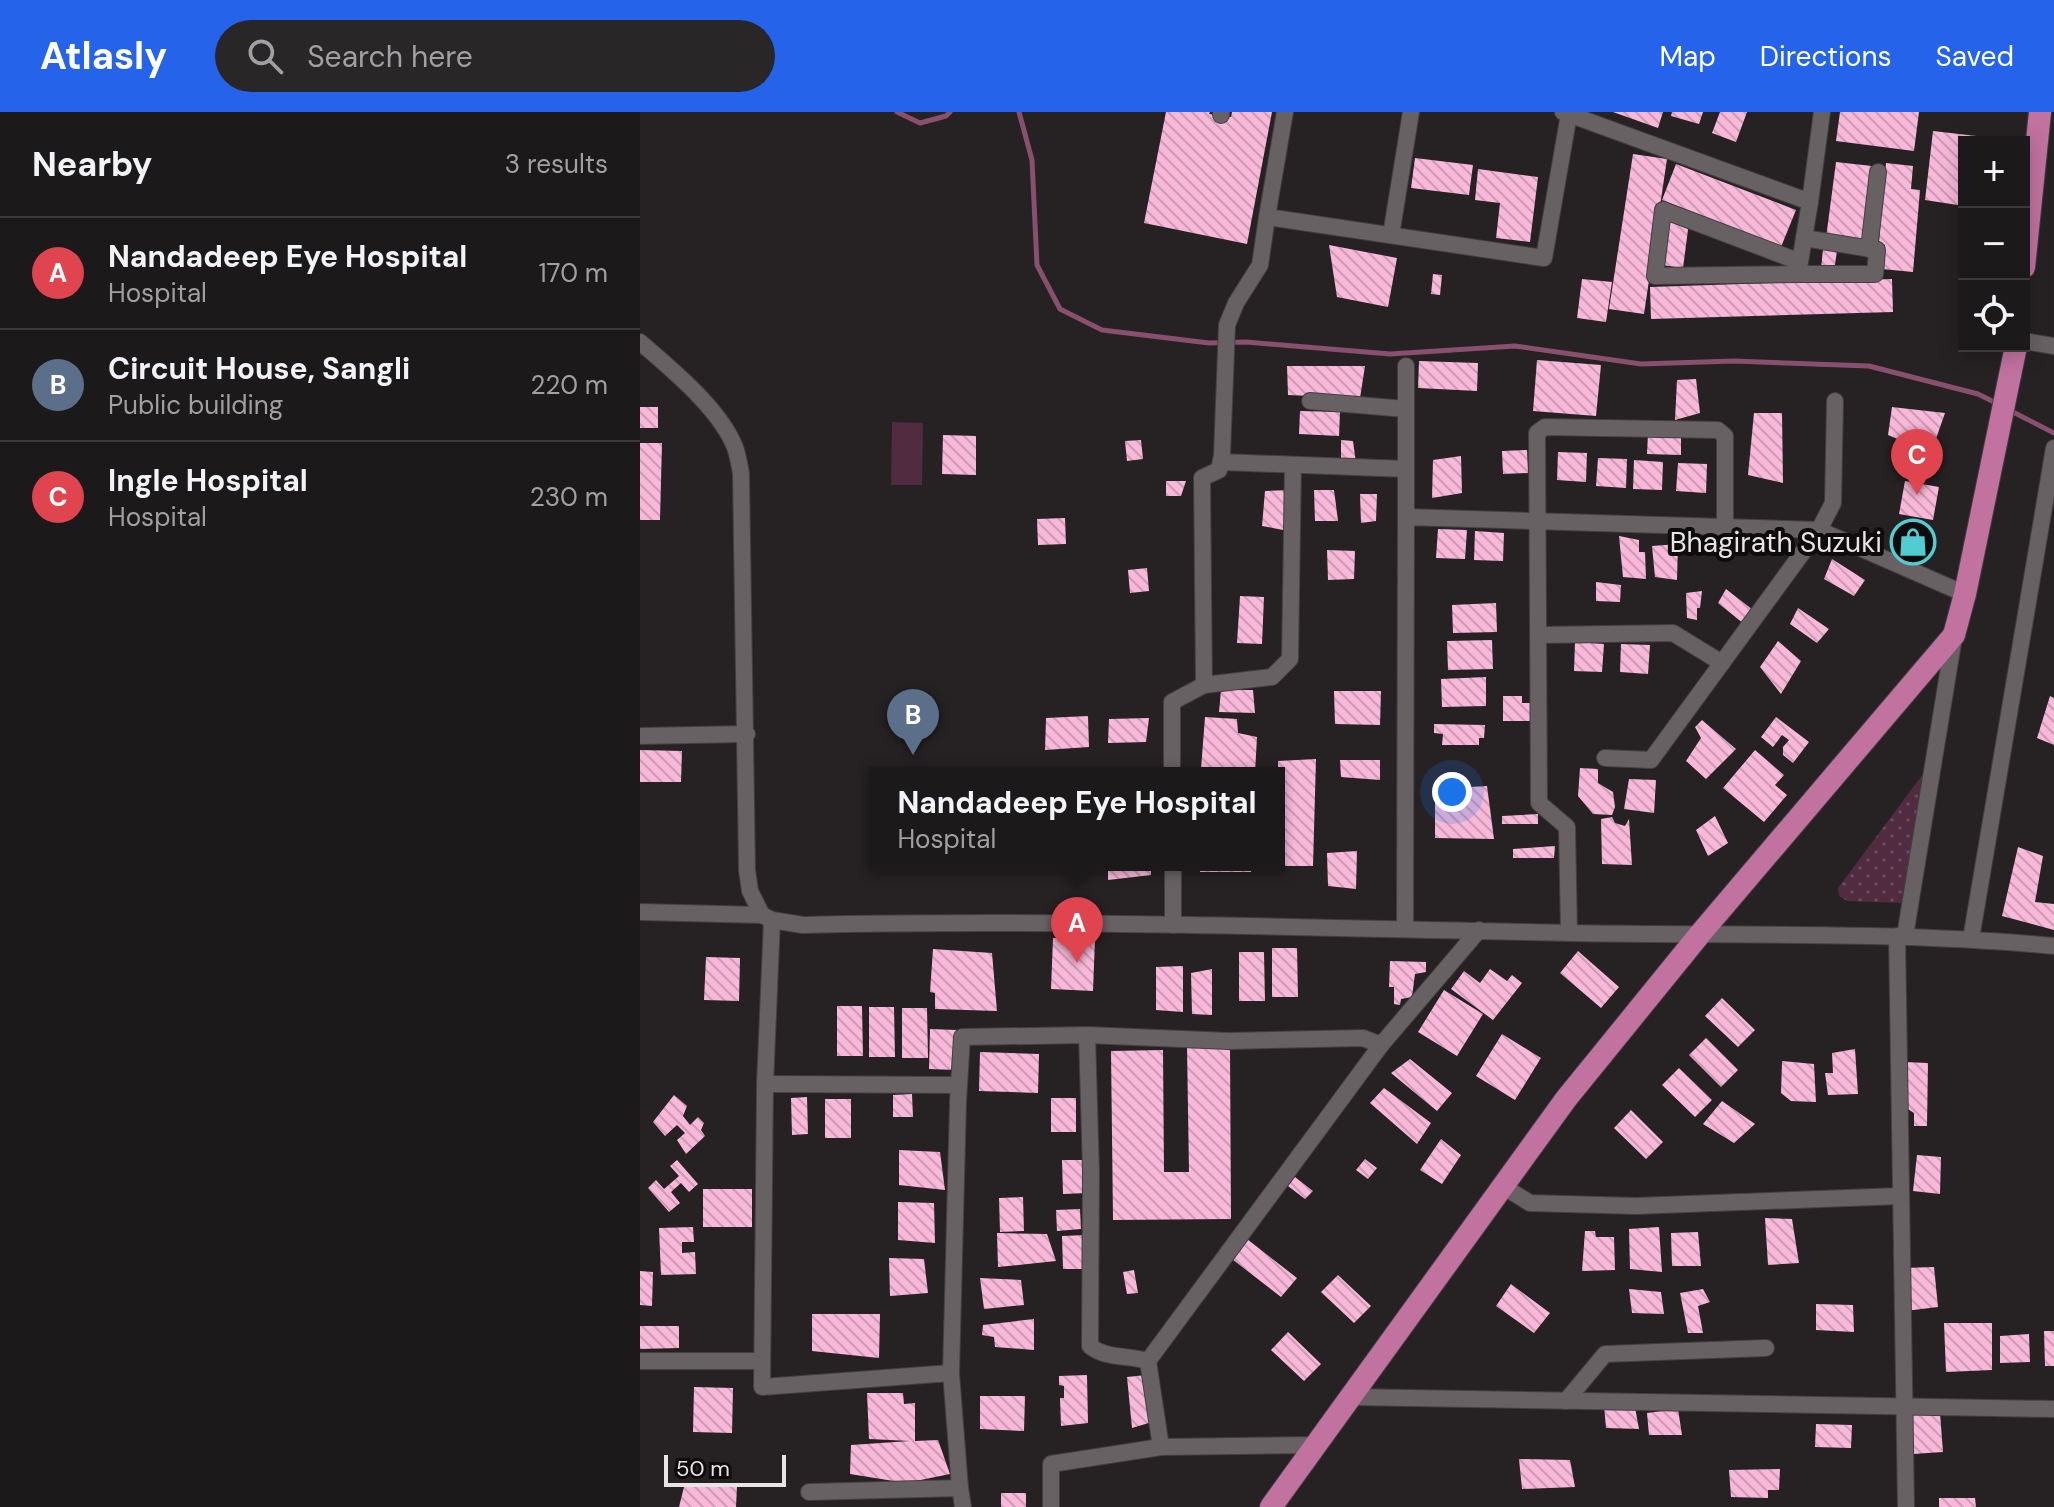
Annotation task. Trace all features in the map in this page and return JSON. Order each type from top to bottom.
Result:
[{"type":"main road","points":[[2028,208],[2035,113]]},
{"type":"main road","points":[[1271,1507],[1566,1099],[1700,934],[1954,635],[2015,352]]},
{"type":"street","points":[[1204,685],[1202,478],[1219,470],[1221,462],[1227,325],[1236,303],[1260,265],[1285,112]]},
{"type":"street","points":[[1391,235],[1411,112]]},
{"type":"street","points":[[1799,268],[1822,112]]},
{"type":"street","points":[[1267,217],[1544,258],[1566,113],[1810,202]]},
{"type":"street","points":[[1869,249],[1878,172]]},
{"type":"street","points":[[1799,268],[1663,210],[1655,276],[1799,268],[1875,274],[1877,250],[1804,238]]},
{"type":"street","points":[[640,342],[694,392],[718,421],[735,447],[741,474],[747,870],[750,891],[767,917],[762,1387],[951,1373]]},
{"type":"street","points":[[2030,342],[2054,346]]},
{"type":"street","points":[[1405,928],[1406,366]]},
{"type":"street","points":[[1310,401],[1406,409]]},
{"type":"street","points":[[1605,758],[1651,760],[1819,530],[1833,503],[1835,401]]},
{"type":"street","points":[[1569,933],[1567,827],[1539,803],[1537,433],[1545,427],[1718,430],[1725,436],[1725,527]]},
{"type":"street","points":[[1971,939],[2054,448]]},
{"type":"street","points":[[1221,462],[1406,469]]},
{"type":"street","points":[[1172,767],[1172,702],[1204,685],[1272,677],[1290,659],[1293,465]]},
{"type":"street","points":[[1406,517],[1819,530],[1965,594]]},
{"type":"street","points":[[1539,635],[1673,633],[1722,663]]},
{"type":"street","points":[[1906,1507],[1900,1196],[1901,936],[1954,635]]},
{"type":"street","points":[[640,736],[747,734]]},
{"type":"street","points":[[1173,871],[1173,925]]},
{"type":"street","points":[[640,912],[767,917],[803,925],[1173,925],[1901,936],[2054,946]]},
{"type":"street","points":[[1161,1447],[1148,1361],[1381,1045],[1479,930]]},
{"type":"street","points":[[963,1507],[951,1373],[958,1085],[962,1037],[1087,1035],[1229,1041],[1363,1038],[1381,1045]]},
{"type":"street","points":[[1087,1035],[1091,1172],[1090,1346],[1108,1355],[1130,1355],[1148,1361]]},
{"type":"street","points":[[765,1084],[958,1085]]},
{"type":"street","points":[[1504,1187],[1530,1203],[1636,1206],[1900,1196]]},
{"type":"street","points":[[1566,1401],[1605,1354],[1766,1348]]},
{"type":"street","points":[[640,1361],[762,1361]]},
{"type":"street","points":[[1351,1397],[2054,1409]]},
{"type":"street","points":[[1051,1507],[1051,1464],[1161,1447],[1316,1445]]},
{"type":"street","points":[[809,1492],[960,1488]]},
{"type":"shaded area","points":[[892,422],[923,423],[922,485],[891,485]]},
{"type":"shaded area","points":[[1932,762],[1904,903],[1847,901],[1839,896],[1838,888]]},
{"type":"building","points":[[1166,112],[1210,112],[1231,117],[1232,112],[1272,112],[1247,244],[1144,223]]},
{"type":"building","points":[[1613,112],[1663,112],[1658,128]]},
{"type":"building","points":[[1672,112],[1703,112],[1699,124],[1671,116]]},
{"type":"building","points":[[1720,112],[1747,112],[1736,142],[1712,133]]},
{"type":"building","points":[[1840,112],[1919,112],[1914,151],[1836,141]]},
{"type":"building","points":[[1933,131],[1976,136],[1958,136],[1958,205],[1925,200]]},
{"type":"building","points":[[1633,154],[1667,159],[1644,314],[1609,309]]},
{"type":"building","points":[[1415,158],[1473,165],[1469,195],[1411,188]]},
{"type":"building","points":[[1836,162],[1872,166],[1862,243],[1826,238]]},
{"type":"building","points":[[1886,163],[1913,166],[1911,189],[1920,190],[1913,272],[1882,269],[1885,245],[1879,241]]},
{"type":"building","points":[[1676,164],[1796,210],[1781,247],[1662,200]]},
{"type":"building","points":[[1478,169],[1538,177],[1530,242],[1496,238],[1500,203],[1475,200]]},
{"type":"building","points":[[1668,219],[1689,222],[1683,268],[1662,265]]},
{"type":"building","points":[[1329,245],[1397,258],[1388,307],[1337,297]]},
{"type":"building","points":[[1823,249],[1837,251],[1834,271],[1821,269]]},
{"type":"building","points":[[1433,274],[1442,275],[1440,295],[1431,294]]},
{"type":"building","points":[[1582,279],[1612,282],[1606,322],[1577,318]]},
{"type":"building","points":[[1892,279],[1893,312],[1651,319],[1650,287]]},
{"type":"building","points":[[1537,360],[1601,365],[1596,416],[1533,411]]},
{"type":"building","points":[[1419,361],[1478,363],[1477,391],[1418,388]]},
{"type":"building","points":[[1287,366],[1365,366],[1360,398],[1288,395]]},
{"type":"building","points":[[1696,379],[1700,413],[1675,420],[1677,380]]},
{"type":"building","points":[[640,407],[658,407],[658,428],[640,428]]},
{"type":"building","points":[[1892,407],[1945,413],[1931,453],[1888,435]]},
{"type":"building","points":[[1300,411],[1340,412],[1339,436],[1299,434]]},
{"type":"building","points":[[1754,413],[1782,413],[1783,483],[1748,475]]},
{"type":"building","points":[[1648,434],[1681,435],[1681,455],[1647,454]]},
{"type":"building","points":[[943,435],[976,436],[976,475],[942,474]]},
{"type":"building","points":[[1141,440],[1143,459],[1127,461],[1125,441]]},
{"type":"building","points":[[1341,440],[1353,441],[1356,463],[1341,460]]},
{"type":"building","points":[[640,443],[662,443],[660,520],[640,520]]},
{"type":"building","points":[[1527,450],[1528,473],[1503,474],[1502,451]]},
{"type":"building","points":[[1558,452],[1587,453],[1586,482],[1557,480]]},
{"type":"building","points":[[1461,456],[1462,493],[1432,498],[1433,460]]},
{"type":"building","points":[[1598,458],[1627,459],[1626,488],[1596,486]]},
{"type":"building","points":[[1634,460],[1663,462],[1662,490],[1633,489]]},
{"type":"building","points":[[1678,463],[1707,464],[1706,493],[1676,491]]},
{"type":"building","points":[[1166,481],[1186,481],[1181,496],[1166,496]]},
{"type":"building","points":[[1905,481],[1939,487],[1933,520],[1899,514]]},
{"type":"building","points":[[1290,490],[1289,531],[1262,526],[1265,491]]},
{"type":"building","points":[[1314,490],[1334,490],[1338,521],[1315,521]]},
{"type":"building","points":[[1360,494],[1377,494],[1376,521],[1361,523]]},
{"type":"building","points":[[1065,518],[1066,544],[1038,545],[1037,519]]},
{"type":"building","points":[[1438,529],[1467,530],[1465,559],[1436,558]]},
{"type":"building","points":[[1475,531],[1504,533],[1503,561],[1474,560]]},
{"type":"building","points":[[1619,536],[1639,540],[1639,552],[1645,552],[1646,579],[1623,577]]},
{"type":"building","points":[[1678,544],[1677,580],[1655,577],[1652,546]]},
{"type":"building","points":[[1327,550],[1355,551],[1354,579],[1328,580]]},
{"type":"building","points":[[1832,559],[1865,580],[1854,596],[1824,579]]},
{"type":"building","points":[[1147,568],[1149,591],[1130,593],[1128,570]]},
{"type":"building","points":[[1596,582],[1621,585],[1620,602],[1596,601]]},
{"type":"building","points":[[1726,589],[1753,610],[1744,624],[1718,603]]},
{"type":"building","points":[[1702,591],[1697,620],[1687,618],[1686,593]]},
{"type":"building","points":[[1240,596],[1264,597],[1262,644],[1237,643]]},
{"type":"building","points":[[1496,603],[1497,632],[1453,633],[1452,605]]},
{"type":"building","points":[[1798,608],[1829,629],[1817,643],[1790,624]]},
{"type":"building","points":[[1492,640],[1493,669],[1448,670],[1447,641]]},
{"type":"building","points":[[1778,641],[1801,661],[1781,694],[1760,667]]},
{"type":"building","points":[[1575,642],[1604,644],[1602,672],[1574,671]]},
{"type":"building","points":[[1621,644],[1650,645],[1648,674],[1620,672]]},
{"type":"building","points":[[1486,677],[1486,706],[1442,707],[1441,679]]},
{"type":"building","points":[[1221,690],[1253,690],[1255,713],[1219,712]]},
{"type":"building","points":[[1334,691],[1381,691],[1380,725],[1335,724]]},
{"type":"building","points":[[1503,696],[1522,696],[1522,703],[1530,703],[1530,721],[1503,721]]},
{"type":"building","points":[[2050,696],[2054,698],[2054,745],[2037,738]]},
{"type":"building","points":[[1088,716],[1089,747],[1045,750],[1046,718]]},
{"type":"building","points":[[1205,717],[1237,719],[1238,733],[1257,737],[1255,767],[1201,767]]},
{"type":"building","points":[[1776,717],[1809,742],[1793,763],[1783,755],[1783,747],[1789,740],[1782,735],[1773,747],[1761,737]]},
{"type":"building","points":[[1149,718],[1146,742],[1108,743],[1109,719]]},
{"type":"building","points":[[1702,720],[1736,749],[1706,779],[1686,761],[1701,738],[1695,727]]},
{"type":"building","points":[[1434,724],[1485,725],[1484,738],[1479,738],[1479,745],[1442,745],[1443,734],[1434,733]]},
{"type":"building","points":[[640,750],[682,751],[681,782],[640,782]]},
{"type":"building","points":[[1755,750],[1784,775],[1775,785],[1787,795],[1764,822],[1723,788]]},
{"type":"building","points":[[1316,759],[1313,866],[1285,866],[1285,767],[1278,767],[1278,761]]},
{"type":"building","points":[[1340,760],[1380,760],[1380,780],[1341,777]]},
{"type":"building","points":[[1580,768],[1598,769],[1598,783],[1613,792],[1615,807],[1612,815],[1593,814],[1578,796]]},
{"type":"building","points":[[1629,779],[1656,780],[1654,813],[1624,809]]},
{"type":"building","points":[[1487,786],[1494,839],[1435,838],[1435,789]]},
{"type":"building","points":[[1538,814],[1538,824],[1502,824],[1502,816]]},
{"type":"building","points":[[1715,816],[1728,843],[1708,856],[1696,830]]},
{"type":"building","points":[[1612,817],[1615,823],[1625,826],[1629,819],[1632,865],[1602,864],[1601,819]]},
{"type":"building","points":[[1555,846],[1554,858],[1513,858],[1513,849]]},
{"type":"building","points":[[2018,847],[2043,856],[2035,902],[2054,904],[2054,930],[2002,916]]},
{"type":"building","points":[[1357,851],[1356,889],[1328,886],[1327,853]]},
{"type":"building","points":[[1108,871],[1151,871],[1151,875],[1108,880]]},
{"type":"building","points":[[1200,871],[1251,871],[1251,872]]},
{"type":"building","points":[[1053,938],[1095,939],[1093,991],[1051,989]]},
{"type":"building","points":[[1272,948],[1297,948],[1298,997],[1272,997]]},
{"type":"building","points":[[933,949],[992,953],[997,1011],[935,1009],[935,993],[930,992]]},
{"type":"building","points":[[1578,951],[1619,987],[1601,1008],[1560,973]]},
{"type":"building","points":[[1239,952],[1264,952],[1265,1001],[1239,1001]]},
{"type":"building","points":[[706,957],[740,958],[739,1001],[704,1000]]},
{"type":"building","points":[[1390,961],[1426,962],[1426,972],[1415,974],[1412,997],[1401,999],[1400,1005],[1394,1004],[1394,987],[1389,987]]},
{"type":"building","points":[[1183,966],[1183,1012],[1156,1010],[1156,967]]},
{"type":"building","points":[[1212,969],[1212,1015],[1192,1014],[1191,973]]},
{"type":"building","points":[[1490,969],[1507,981],[1512,975],[1522,983],[1493,1020],[1451,989],[1464,971],[1480,983]]},
{"type":"building","points":[[1444,990],[1483,1014],[1457,1056],[1418,1032]]},
{"type":"building","points":[[1722,998],[1755,1030],[1738,1047],[1705,1016]]},
{"type":"building","points":[[837,1006],[862,1006],[863,1056],[837,1056]]},
{"type":"building","points":[[869,1007],[894,1007],[895,1057],[869,1057]]},
{"type":"building","points":[[902,1008],[927,1008],[928,1058],[902,1058]]},
{"type":"building","points":[[930,1029],[957,1030],[956,1070],[929,1069]]},
{"type":"building","points":[[1502,1034],[1541,1058],[1515,1100],[1476,1076]]},
{"type":"building","points":[[1706,1038],[1738,1070],[1721,1087],[1689,1055]]},
{"type":"building","points":[[1187,1047],[1230,1047],[1231,1219],[1113,1220],[1111,1051],[1163,1050],[1164,1172],[1189,1172]]},
{"type":"building","points":[[1855,1049],[1858,1094],[1828,1095],[1825,1073],[1833,1073],[1832,1053]]},
{"type":"building","points":[[980,1052],[1039,1054],[1038,1093],[979,1091]]},
{"type":"building","points":[[1410,1059],[1452,1093],[1437,1111],[1391,1073]]},
{"type":"building","points":[[1782,1061],[1814,1064],[1816,1102],[1791,1101],[1781,1093]]},
{"type":"building","points":[[1904,1062],[1928,1063],[1927,1126],[1914,1126],[1914,1113],[1903,1106]]},
{"type":"building","points":[[1679,1068],[1712,1100],[1695,1117],[1662,1085]]},
{"type":"building","points":[[1384,1088],[1431,1123],[1417,1144],[1370,1103]]},
{"type":"building","points":[[912,1094],[913,1117],[893,1117],[893,1095]]},
{"type":"building","points":[[674,1095],[687,1106],[683,1116],[690,1125],[698,1117],[704,1123],[701,1130],[705,1136],[686,1154],[677,1140],[685,1133],[677,1125],[665,1136],[653,1122]]},
{"type":"building","points":[[807,1097],[808,1134],[792,1135],[791,1098]]},
{"type":"building","points":[[1051,1098],[1076,1098],[1076,1132],[1051,1132]]},
{"type":"building","points":[[825,1099],[851,1099],[851,1138],[825,1138]]},
{"type":"building","points":[[1722,1101],[1755,1124],[1734,1143],[1703,1124]]},
{"type":"building","points":[[1631,1110],[1663,1142],[1646,1159],[1614,1128]]},
{"type":"building","points":[[1441,1139],[1461,1155],[1442,1184],[1420,1170]]},
{"type":"building","points":[[899,1150],[940,1152],[945,1190],[899,1185]]},
{"type":"building","points":[[1917,1155],[1941,1157],[1940,1194],[1913,1191]]},
{"type":"building","points":[[1365,1159],[1377,1168],[1368,1179],[1356,1170]]},
{"type":"building","points":[[677,1160],[698,1184],[689,1192],[681,1183],[671,1192],[680,1203],[669,1212],[648,1188],[656,1180],[664,1189],[679,1176],[670,1166]]},
{"type":"building","points":[[1062,1160],[1086,1160],[1087,1193],[1063,1194]]},
{"type":"building","points":[[1295,1177],[1313,1191],[1305,1199],[1288,1186]]},
{"type":"building","points":[[703,1189],[752,1189],[752,1227],[703,1227]]},
{"type":"building","points":[[1023,1197],[1024,1231],[1000,1232],[999,1198]]},
{"type":"building","points":[[898,1202],[934,1203],[935,1243],[898,1240]]},
{"type":"building","points":[[1080,1209],[1081,1229],[1057,1231],[1056,1210]]},
{"type":"building","points":[[1765,1218],[1792,1219],[1799,1263],[1768,1265]]},
{"type":"building","points":[[693,1227],[694,1242],[682,1242],[682,1253],[695,1252],[696,1274],[661,1275],[659,1228]]},
{"type":"building","points":[[1659,1227],[1662,1272],[1630,1269],[1629,1229]]},
{"type":"building","points":[[1585,1231],[1595,1231],[1596,1237],[1614,1237],[1615,1270],[1582,1271]]},
{"type":"building","points":[[1698,1232],[1701,1266],[1672,1266],[1671,1233]]},
{"type":"building","points":[[997,1233],[1047,1234],[1056,1261],[998,1267]]},
{"type":"building","points":[[1086,1235],[1087,1269],[1063,1269],[1062,1236]]},
{"type":"building","points":[[1247,1239],[1297,1278],[1281,1297],[1232,1259]]},
{"type":"building","points":[[889,1258],[924,1259],[928,1293],[890,1296]]},
{"type":"building","points":[[1934,1267],[1938,1307],[1905,1311],[1902,1268]]},
{"type":"building","points":[[1134,1270],[1138,1293],[1127,1294],[1123,1272]]},
{"type":"building","points":[[640,1271],[653,1272],[652,1306],[640,1305]]},
{"type":"building","points":[[1338,1275],[1371,1306],[1354,1323],[1321,1292]]},
{"type":"building","points":[[980,1278],[1021,1280],[1024,1305],[984,1309]]},
{"type":"building","points":[[1511,1284],[1550,1313],[1534,1333],[1496,1306]]},
{"type":"building","points":[[1629,1289],[1661,1292],[1664,1314],[1632,1313]]},
{"type":"building","points":[[1703,1289],[1710,1302],[1698,1306],[1703,1333],[1688,1333],[1680,1293]]},
{"type":"building","points":[[1816,1304],[1853,1305],[1854,1332],[1816,1330]]},
{"type":"building","points":[[812,1314],[880,1314],[879,1358],[812,1351]]},
{"type":"building","points":[[1034,1319],[1034,1350],[995,1347],[994,1337],[982,1335],[983,1325]]},
{"type":"building","points":[[1944,1323],[1992,1323],[1992,1370],[1946,1372]]},
{"type":"building","points":[[640,1326],[679,1326],[679,1348],[640,1349]]},
{"type":"building","points":[[2044,1331],[2054,1331],[2054,1366],[2045,1366]]},
{"type":"building","points":[[1288,1332],[1321,1364],[1304,1381],[1271,1350]]},
{"type":"building","points":[[2029,1334],[2030,1362],[2000,1363],[2000,1336]]},
{"type":"building","points":[[1087,1375],[1088,1423],[1061,1426],[1060,1398],[1064,1398],[1064,1386],[1059,1385],[1059,1376]]},
{"type":"building","points":[[1146,1375],[1152,1422],[1132,1428],[1127,1377]]},
{"type":"building","points":[[694,1387],[733,1388],[732,1433],[693,1432]]},
{"type":"building","points":[[867,1393],[903,1393],[904,1404],[915,1403],[915,1441],[938,1440],[950,1474],[906,1483],[850,1474],[851,1445],[910,1441],[869,1439]]},
{"type":"building","points":[[980,1396],[1025,1396],[1024,1431],[980,1429]]},
{"type":"building","points":[[1634,1402],[1639,1429],[1606,1428],[1604,1406]]},
{"type":"building","points":[[1678,1409],[1682,1435],[1649,1435],[1647,1413]]},
{"type":"building","points":[[1940,1413],[1943,1452],[1913,1454],[1911,1415]]},
{"type":"building","points":[[1816,1424],[1852,1425],[1851,1448],[1815,1447]]},
{"type":"building","points":[[1519,1459],[1570,1460],[1575,1487],[1522,1489]]},
{"type":"building","points":[[1780,1469],[1779,1490],[1768,1490],[1768,1498],[1731,1497],[1729,1470]]},
{"type":"building","points":[[684,1487],[737,1487],[736,1507],[679,1507]]},
{"type":"building","points":[[1001,1493],[1026,1493],[1026,1507],[1001,1507]]},
{"type":"building","points":[[1939,1498],[1975,1498],[1976,1507],[1939,1507]]},
{"type":"waterway","points":[[897,112],[920,123],[950,112]]},
{"type":"waterway","points":[[1019,112],[1032,160],[1037,265],[1060,309],[1102,330],[1209,343],[1246,342],[1390,354],[1515,346],[1641,364],[1734,361],[1869,366],[1978,394],[1996,403]]},
{"type":"waterway","points":[[2009,410],[2054,433]]},
{"type":"place","name":"Ingle Hospital","points":[[1917,495]]},
{"type":"place","name":"Bhagirath Suzuki","points":[[1913,542]]},
{"type":"place","name":"Circuit House, Sangli","points":[[913,755]]},
{"type":"place","name":"Nandadeep Eye Hospital","points":[[1077,963]]}]
